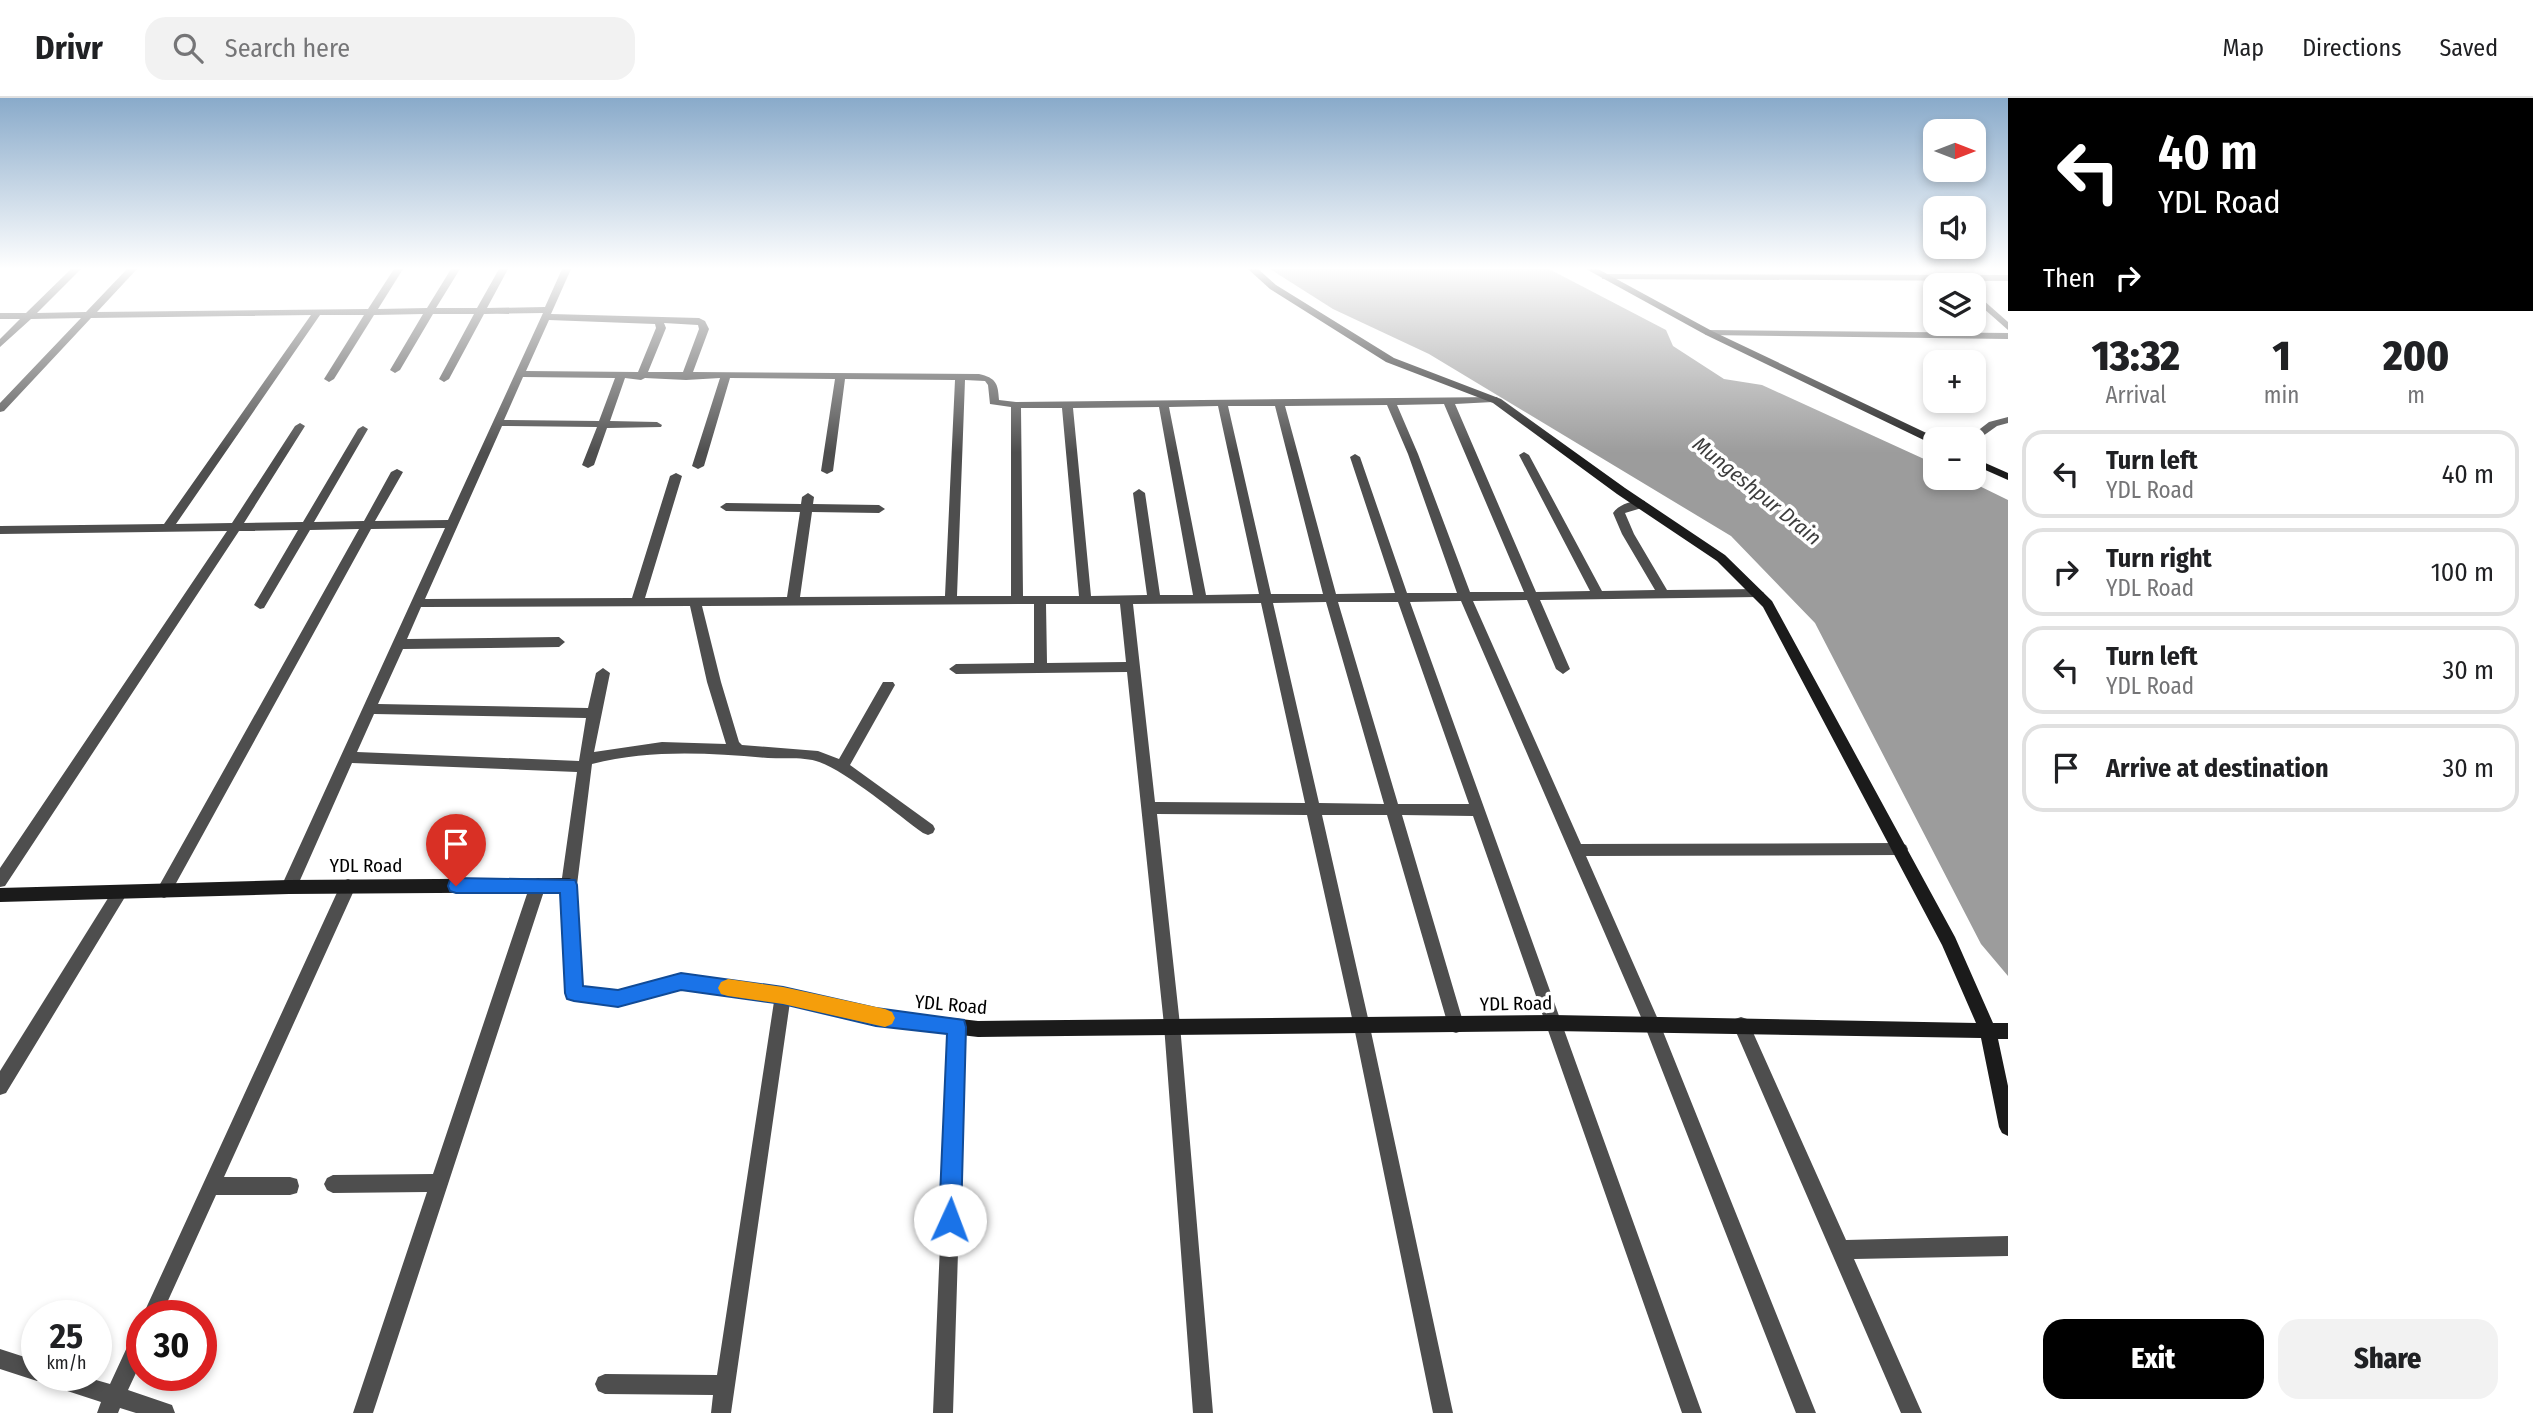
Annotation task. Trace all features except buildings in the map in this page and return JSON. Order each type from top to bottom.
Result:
[{"type":"street","points":[[0,344],[14,330]]},
{"type":"street","points":[[0,409],[74,330]]},
{"type":"street","points":[[167,528],[305,330]]},
{"type":"street","points":[[329,379],[360,330]]},
{"type":"street","points":[[395,370],[419,330]]},
{"type":"street","points":[[444,379],[471,330]]},
{"type":"street","points":[[289,887],[539,330]]},
{"type":"street","points":[[642,377],[660,330]]},
{"type":"street","points":[[685,377],[703,330]]},
{"type":"street","points":[[1343,330],[1390,360],[1493,399],[1721,558],[1758,593],[1773,612],[1949,942],[1986,1029],[2008,1127]]},
{"type":"street","points":[[1704,330],[1923,436]]},
{"type":"street","points":[[1709,333],[2008,336]]},
{"type":"street","points":[[518,374],[642,377],[960,377],[988,379],[993,384],[994,402],[1016,405],[1493,399]]},
{"type":"street","points":[[588,465],[621,376]]},
{"type":"street","points":[[698,466],[724,377]]},
{"type":"street","points":[[951,601],[960,377]]},
{"type":"street","points":[[827,471],[841,378]]},
{"type":"street","points":[[1448,401],[1563,669]]},
{"type":"street","points":[[1163,402],[1200,597]]},
{"type":"street","points":[[1391,402],[1466,599],[1652,1024],[1806,1413]]},
{"type":"street","points":[[1222,403],[1268,598],[1362,1027],[1443,1413]]},
{"type":"street","points":[[1279,403],[1331,599],[1456,1025]]},
{"type":"street","points":[[1067,404],[1085,599]]},
{"type":"street","points":[[1016,405],[1017,601]]},
{"type":"street","points":[[1986,429],[2008,420]]},
{"type":"street","points":[[498,423],[657,425]]},
{"type":"street","points":[[0,881],[178,616],[300,426]]},
{"type":"street","points":[[260,605],[363,429]]},
{"type":"street","points":[[1524,455],[1599,596]]},
{"type":"street","points":[[1355,457],[1692,1413]]},
{"type":"street","points":[[1986,466],[2008,477]]},
{"type":"street","points":[[164,891],[397,472]]},
{"type":"street","points":[[637,602],[676,476]]},
{"type":"street","points":[[1139,493],[1154,599]]},
{"type":"street","points":[[793,601],[807,503]]},
{"type":"street","points":[[726,507],[807,503],[879,509]]},
{"type":"street","points":[[1642,504],[1622,509],[1619,513],[1628,534],[1664,595]]},
{"type":"street","points":[[0,530],[452,524]]},
{"type":"street","points":[[416,603],[1017,601],[1200,597],[1466,599],[1758,593]]},
{"type":"street","points":[[1126,599],[1172,1025],[1203,1413]]},
{"type":"street","points":[[1040,600],[1041,668]]},
{"type":"street","points":[[695,602],[718,695],[733,745],[739,750]]},
{"type":"street","points":[[399,645],[559,642]]},
{"type":"street","points":[[956,669],[1133,667]]},
{"type":"street","points":[[569,885],[593,713],[603,673]]},
{"type":"street","points":[[842,767],[888,685]]},
{"type":"street","points":[[368,709],[593,713]]},
{"type":"street","points":[[347,757],[585,763],[620,751],[675,745],[818,756],[842,767],[928,829]]},
{"type":"street","points":[[1148,808],[1478,810]]},
{"type":"street","points":[[1576,850],[1901,849]]},
{"type":"street","points":[[363,1413],[538,885]]},
{"type":"street","name":"YDL Road","points":[[0,895],[289,887],[569,885],[574,993],[618,999],[681,981],[783,995],[876,1017],[978,1029],[1553,1023],[2008,1031]]},
{"type":"street","points":[[158,1300],[348,887]]},
{"type":"street","points":[[0,1087],[120,892]]},
{"type":"street","points":[[721,1413],[783,995]]},
{"type":"street","points":[[1741,1025],[1912,1413]]},
{"type":"street","points":[[943,1413],[957,1027]]},
{"type":"street","points":[[333,1184],[439,1182]]},
{"type":"street","points":[[210,1186],[290,1186]]},
{"type":"street","points":[[1841,1250],[2008,1246]]},
{"type":"street","points":[[0,1359],[21,1366]]},
{"type":"street","points":[[111,1404],[126,1372]]},
{"type":"street","points":[[605,1384],[725,1385]]},
{"type":"street","points":[[84,1391],[111,1404],[165,1412]]},
{"type":"water","name":"Mungeshpur Drain","points":[[1379,330],[1666,330],[1673,346],[1724,379],[1762,385],[1923,459],[1923,490],[1986,489],[2008,500],[2008,976],[1981,944],[1815,623],[1731,536],[1429,354]]},
{"type":"slow traffic","points":[[728,988],[783,995],[885,1018]]},
{"type":"route","points":[[456,886],[569,885],[574,993],[618,999],[681,981],[783,995],[876,1017],[957,1027],[950,1220]]}]
